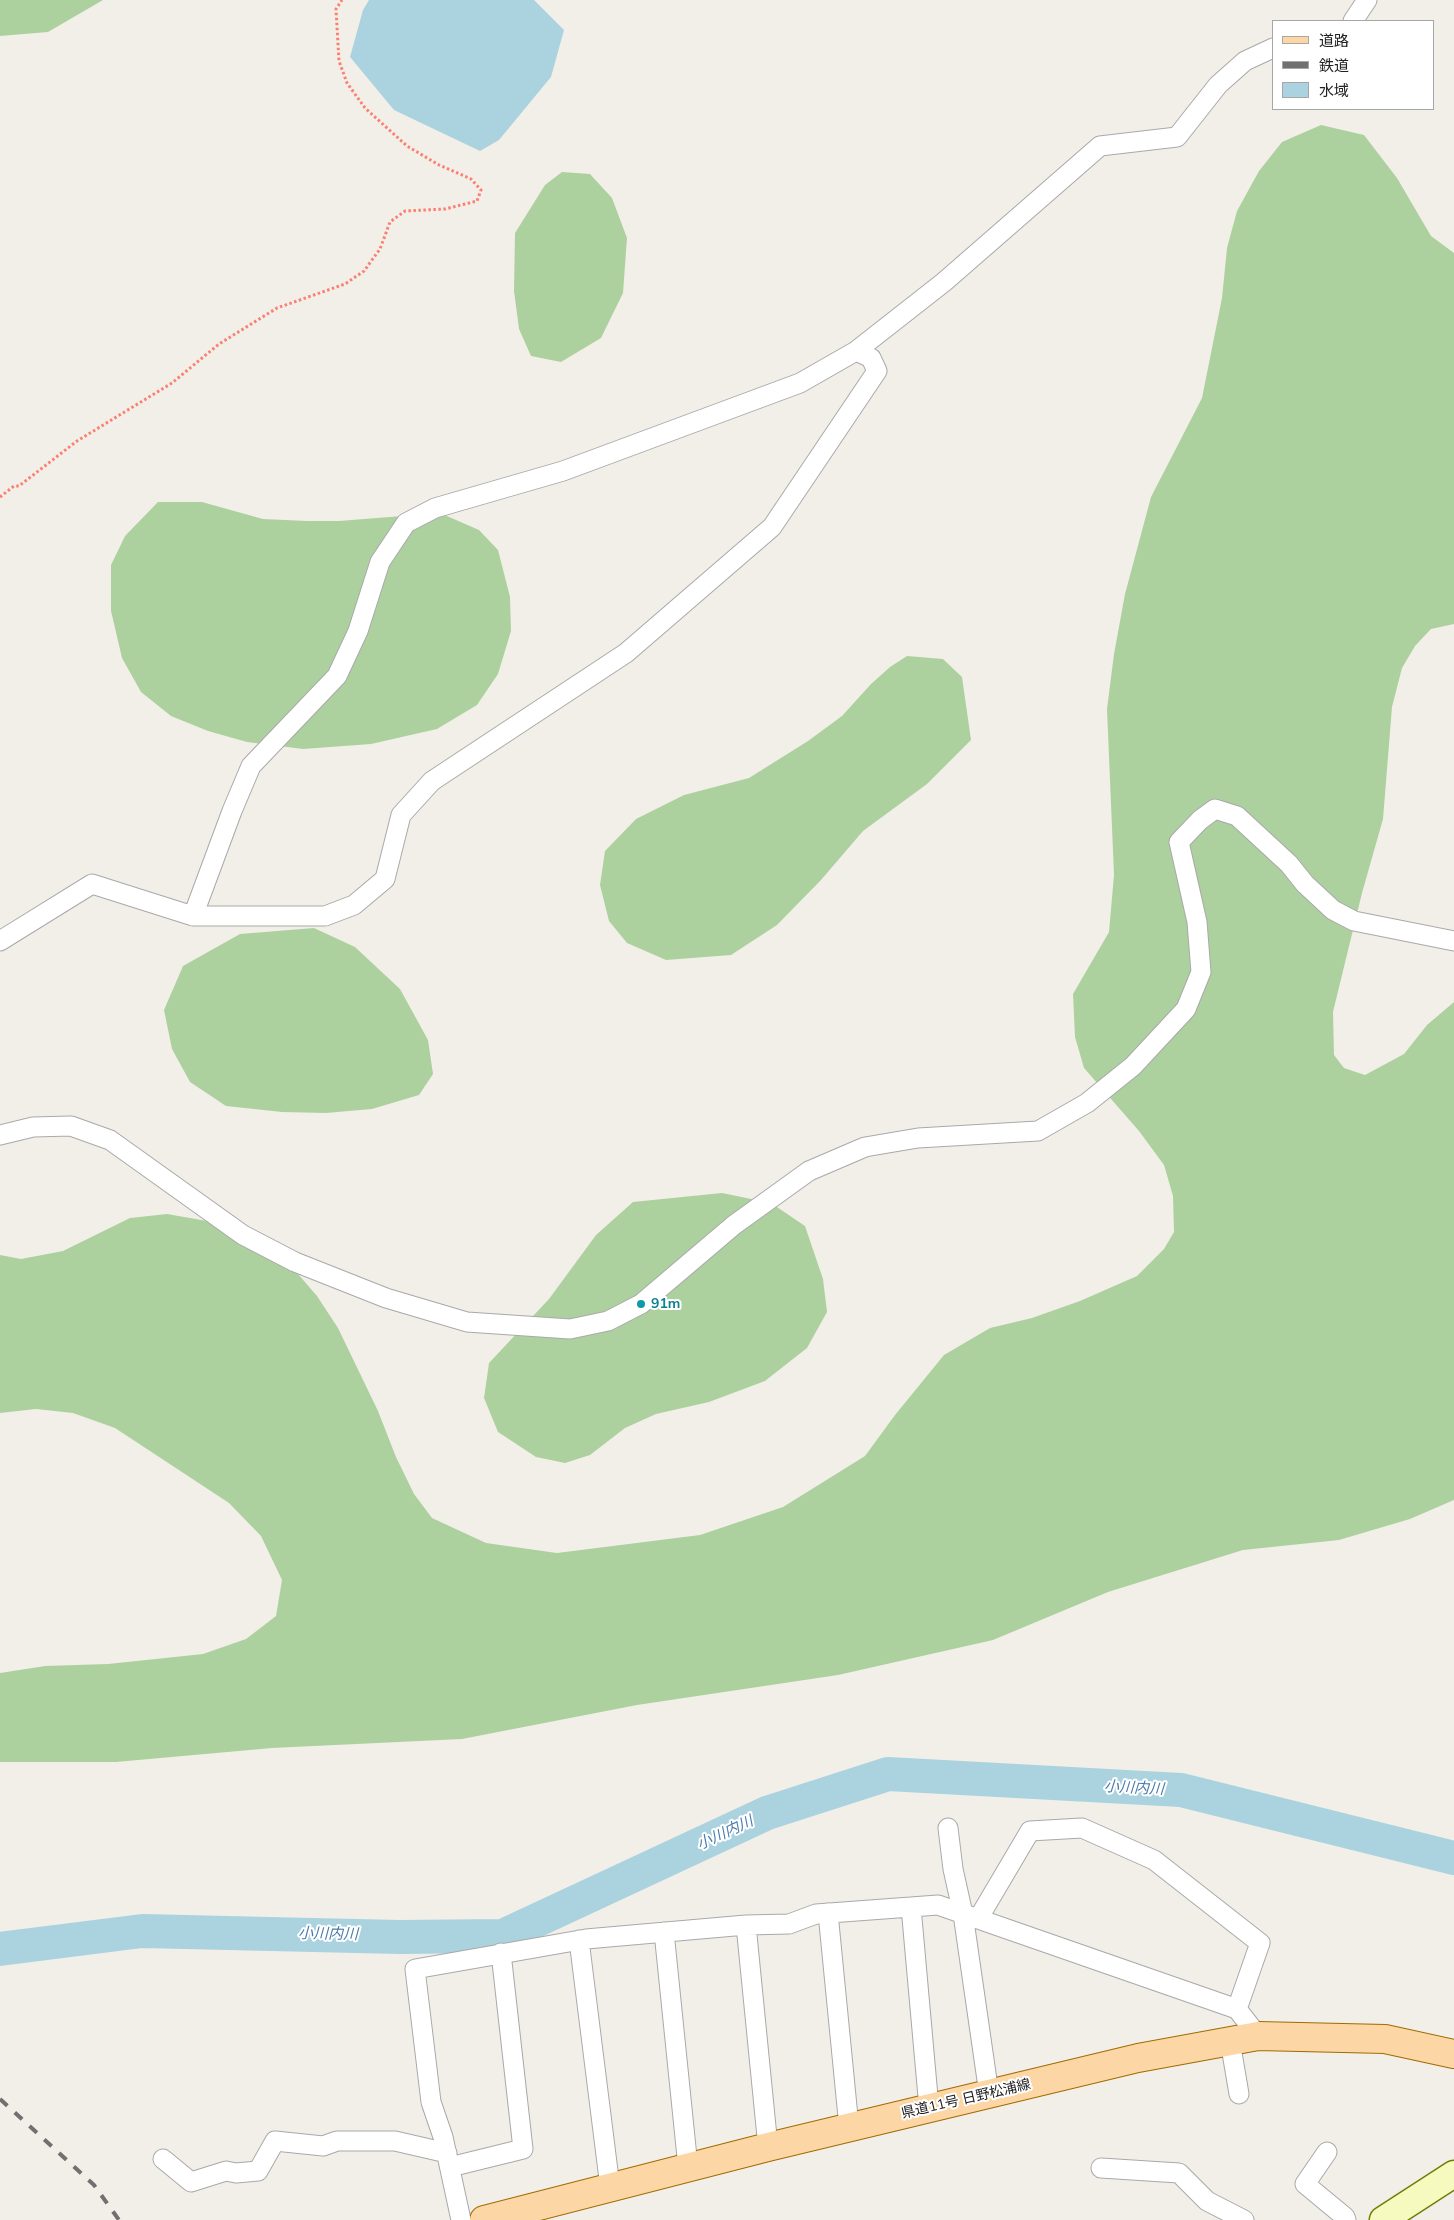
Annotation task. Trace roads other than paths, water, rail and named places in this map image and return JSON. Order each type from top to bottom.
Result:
[{"type":"main road","name":"県道11号 日野松浦線","points":[[484,2220],[768,2147],[1138,2058],[1258,2036],[1385,2039],[1454,2054]]},
{"type":"street","points":[[1354,20],[1367,0]]},
{"type":"street","points":[[193,916],[251,766],[336,676],[358,631],[380,562],[406,523],[435,508],[563,471],[791,386],[856,351],[944,282],[1100,146],[1177,137],[1218,85],[1245,61],[1272,48]]},
{"type":"street","points":[[0,941],[92,884],[193,916],[326,916],[354,904],[385,880],[401,815],[432,781],[626,654],[772,527],[877,371],[871,358],[856,351]]},
{"type":"street","points":[[0,1135],[33,1127],[71,1126],[110,1140],[243,1235],[295,1262],[386,1298],[467,1322],[570,1329],[608,1321],[641,1304],[734,1225],[809,1171],[864,1147],[918,1138],[1038,1131],[1087,1103],[1133,1066],[1186,1009],[1201,972],[1197,922],[1179,842],[1200,820],[1215,809],[1237,816],[1289,864],[1306,884],[1333,910],[1354,921],[1454,941]]},
{"type":"street","points":[[948,1828],[953,1869],[971,1916],[989,2094]]},
{"type":"street","points":[[971,1916],[1030,1831],[1082,1828],[1154,1860],[1260,1943],[1237,2009]]},
{"type":"street","points":[[461,2220],[444,2137],[431,2102],[415,1969],[579,1940],[746,1925],[789,1924],[816,1914],[938,1905],[1237,2009],[1258,2036]]},
{"type":"street","points":[[911,1907],[929,2108]]},
{"type":"street","points":[[828,1913],[849,2128]]},
{"type":"street","points":[[746,1925],[768,2147]]},
{"type":"street","points":[[664,1932],[688,2167]]},
{"type":"street","points":[[579,1940],[610,2188]]},
{"type":"street","points":[[163,2159],[191,2182],[226,2171],[236,2173],[258,2171],[275,2141],[323,2146],[337,2141],[395,2141],[449,2160],[523,2149],[501,1953]]},
{"type":"street","points":[[1230,2041],[1239,2094]]},
{"type":"street","points":[[1327,2152],[1305,2184],[1345,2216],[1346,2220]]},
{"type":"street","points":[[1102,2168],[1179,2173],[1207,2201],[1244,2220]]},
{"type":"street","points":[[1383,2220],[1454,2174]]},
{"type":"water","points":[[369,0],[534,0],[564,30],[551,77],[499,140],[480,151],[394,110],[350,57],[363,10]]},
{"type":"waterway","name":"小川内川","points":[[0,1949],[142,1931],[399,1937],[503,1936],[767,1813],[888,1774],[1181,1790],[1454,1858]]},
{"type":"railway","points":[[0,2099],[94,2185],[119,2220]]},
{"type":"place","name":"91m","points":[[641,1304]]}]
